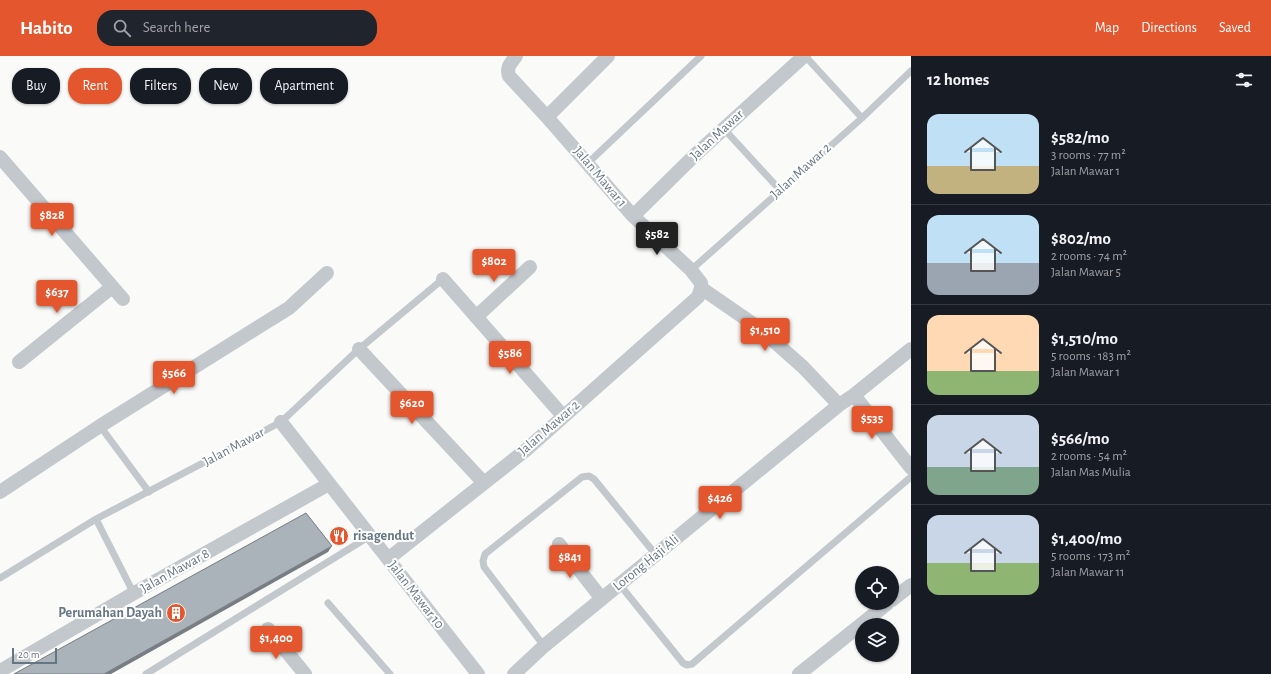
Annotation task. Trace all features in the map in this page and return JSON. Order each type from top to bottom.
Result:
[{"type":"street","name":"Jalan Mawar 1","points":[[516,56],[508,66],[507,71],[509,76],[548,116],[632,216],[691,270],[701,283],[701,288],[759,328],[803,367],[839,405]]},
{"type":"street","points":[[548,116],[608,56]]},
{"type":"street","name":"Jalan Mawar","points":[[632,216],[801,57]]},
{"type":"street","points":[[0,158],[123,299]]},
{"type":"street","points":[[476,317],[530,267]]},
{"type":"street","points":[[0,492],[100,426],[289,308],[327,273]]},
{"type":"street","points":[[443,279],[563,416]]},
{"type":"street","points":[[19,362],[112,287]]},
{"type":"street","name":"Jalan Mawar 2","points":[[388,559],[526,449],[698,297],[701,288]]},
{"type":"street","points":[[359,349],[484,483]]},
{"type":"street","name":"Lorong Haji Ali","points":[[514,674],[544,646],[839,405],[909,354]]},
{"type":"street","points":[[854,395],[911,468]]},
{"type":"street","name":"Jalan Mawar 10","points":[[280,422],[478,674]]},
{"type":"street","name":"Jalan Mawar 8","points":[[0,671],[329,484]]},
{"type":"street","points":[[559,544],[602,599]]},
{"type":"street","points":[[899,594],[911,585]]},
{"type":"street","points":[[799,674],[879,610]]},
{"type":"street","points":[[268,630],[305,674]]},
{"type":"lane","points":[[588,163],[700,56]]},
{"type":"lane","points":[[801,57],[862,118]]},
{"type":"lane","name":"Jalan Mawar 2","points":[[691,270],[862,118],[911,71]]},
{"type":"lane","points":[[724,129],[780,190]]},
{"type":"lane","name":"Jalan Mawar","points":[[0,578],[96,519],[280,422],[359,349],[443,279]]},
{"type":"lane","points":[[100,426],[148,492]]},
{"type":"lane","points":[[544,646],[484,567],[483,561],[485,554],[582,477],[589,476],[594,479],[656,555]]},
{"type":"lane","points":[[620,585],[683,663],[686,665],[692,664],[911,477]]},
{"type":"lane","points":[[96,519],[134,594]]},
{"type":"lane","points":[[146,674],[370,536]]},
{"type":"lane","points":[[328,603],[390,674]]},
{"type":"building","name":"Perumahan Dayah","points":[[306,513],[332,546],[104,674],[14,674]]},
{"type":"place","name":"risagendut","points":[[339,536]]},
{"type":"place","name":"Perumahan Dayah","points":[[176,613]]}]
